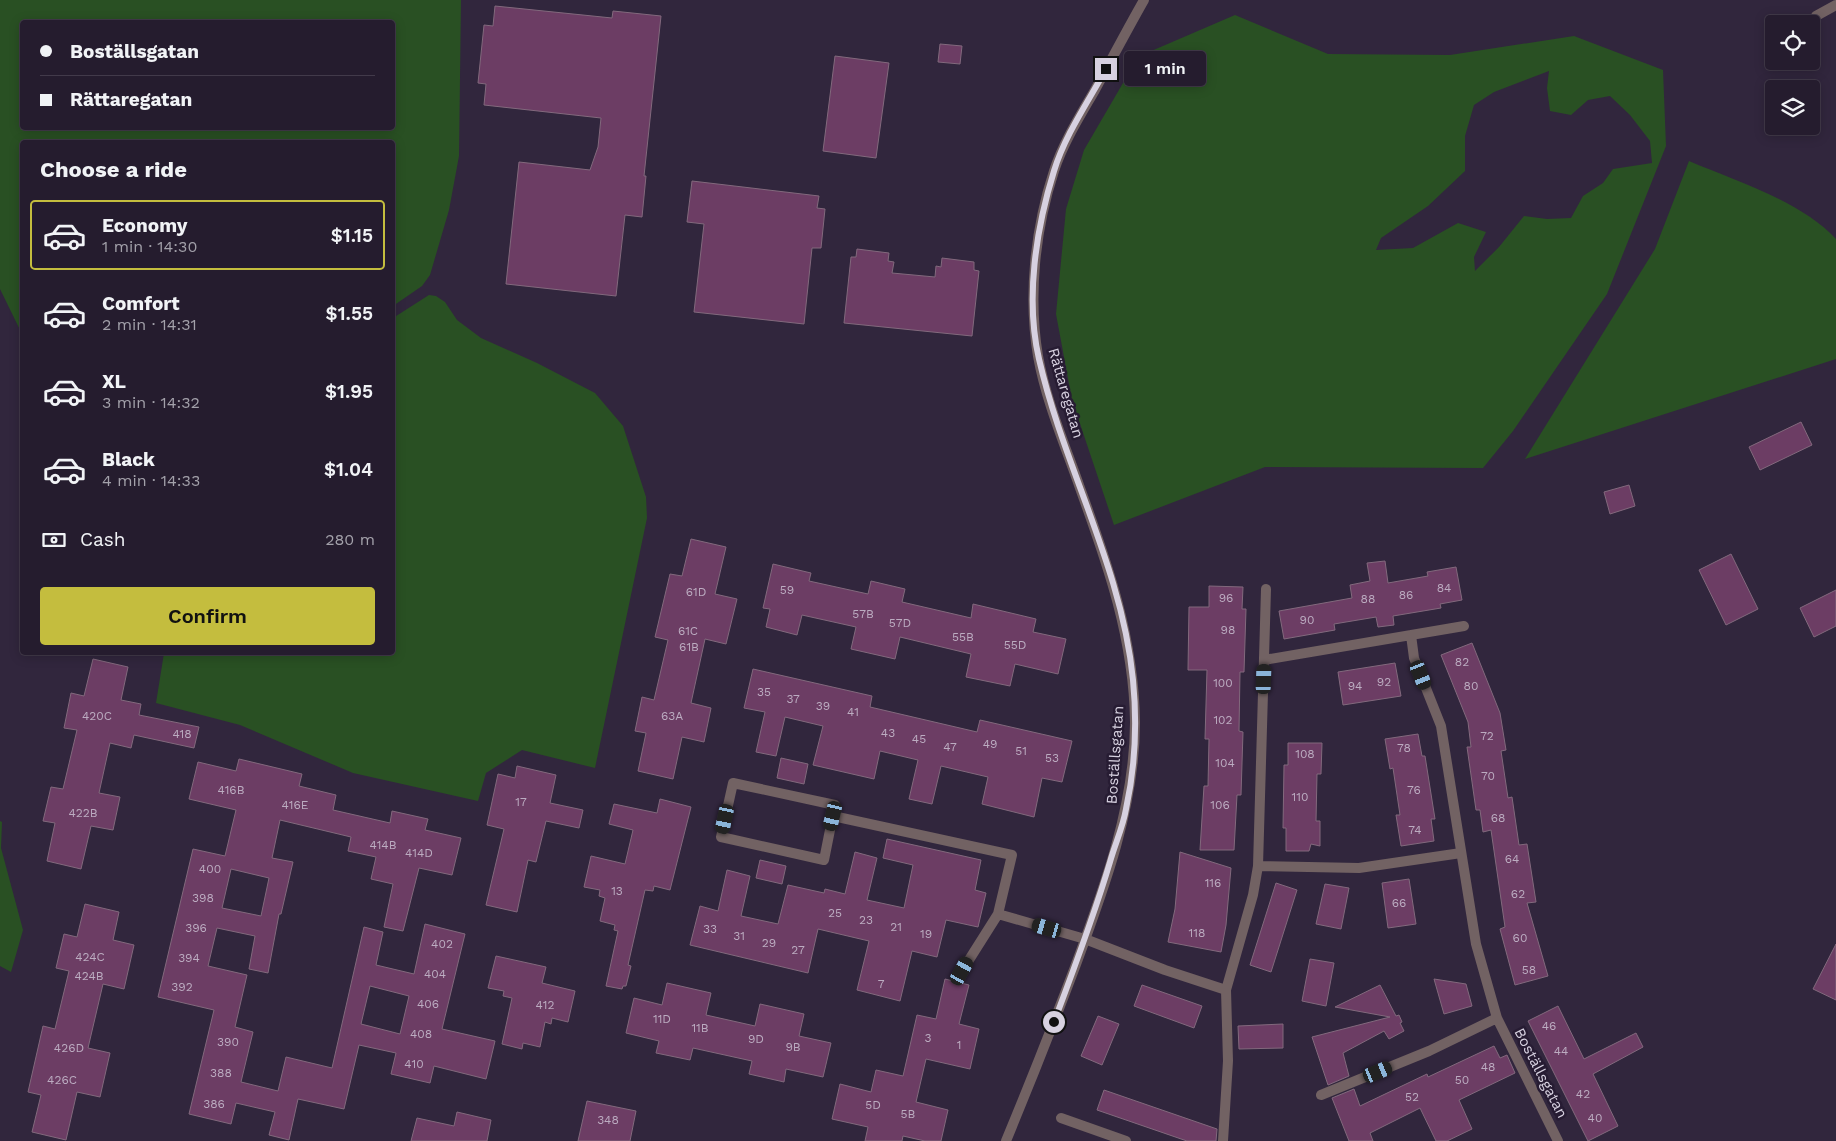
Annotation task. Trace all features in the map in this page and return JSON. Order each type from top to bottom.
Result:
[{"type":"street","name":"Rättaregatan","points":[[1100,542],[1060,431],[1038,357],[1034,316],[1035,274],[1041,221],[1055,169],[1076,124],[1144,0]]},
{"type":"street","points":[[1818,15],[1836,6]]},
{"type":"street","name":"Boställsgatan","points":[[1006,1141],[1036,1072],[1085,939],[1126,809],[1135,724],[1133,680],[1127,635],[1115,586],[1100,542]]},
{"type":"street","points":[[1223,1141],[1228,1061],[1226,990],[1253,895],[1258,866],[1266,590]]},
{"type":"street","points":[[1264,660],[1464,626]]},
{"type":"street","name":"Boställsgatan","points":[[1411,635],[1414,658],[1441,726],[1476,944],[1497,1018],[1558,1141]]},
{"type":"street","points":[[733,783],[836,805],[833,816],[824,860],[721,837],[733,783]]},
{"type":"street","points":[[833,816],[1012,855],[998,914],[962,971]]},
{"type":"street","points":[[1258,866],[1359,868],[1461,853]]},
{"type":"street","points":[[998,914],[1085,939],[1165,970],[1226,990]]},
{"type":"street","name":"Boställsgatan","points":[[1321,1095],[1428,1051],[1497,1018]]},
{"type":"street","points":[[1061,1118],[1126,1141]]},
{"type":"green space","points":[[0,0],[461,0],[459,156],[449,210],[430,275],[422,286],[395,305],[395,140],[20,140],[20,330],[0,289]]},
{"type":"green space","points":[[1235,15],[1328,54],[1450,55],[1574,36],[1663,70],[1666,146],[1607,294],[1513,431],[1483,468],[1265,467],[1114,525],[1072,400],[1056,314],[1066,209],[1084,150],[1130,71],[1142,55]],"holes":[[[1549,71],[1547,88],[1550,111],[1571,115],[1588,100],[1610,96],[1630,115],[1650,141],[1652,163],[1613,169],[1603,183],[1583,196],[1571,218],[1547,219],[1524,216],[1499,247],[1475,271],[1474,257],[1486,232],[1458,223],[1413,248],[1376,250],[1381,238],[1428,206],[1465,171],[1465,136],[1474,105],[1494,92]]]},
{"type":"green space","points":[[1689,161],[1747,184],[1786,203],[1822,226],[1836,239],[1836,359],[1525,459],[1655,249]]},
{"type":"green space","points":[[429,295],[436,296],[445,302],[457,320],[481,338],[537,363],[595,393],[623,426],[646,497],[647,518],[595,768],[522,750],[486,773],[478,801],[353,773],[240,725],[156,703],[164,655],[395,655],[395,317]]},
{"type":"green space","points":[[0,821],[2,822],[1,848],[23,930],[11,972],[0,966]]},
{"type":"building","points":[[495,6],[612,18],[613,11],[661,16],[644,176],[646,176],[642,217],[625,215],[616,296],[506,284],[519,162],[590,170],[598,147],[601,118],[484,105],[486,84],[478,83],[484,25],[493,26]]},
{"type":"building","points":[[940,44],[962,46],[960,64],[938,62]]},
{"type":"building","points":[[835,56],[889,63],[876,158],[823,151]]},
{"type":"building","points":[[692,181],[819,196],[817,208],[825,209],[821,248],[812,248],[804,324],[694,312],[704,224],[687,222]]},
{"type":"building","points":[[857,249],[889,253],[888,261],[894,262],[892,273],[935,277],[936,266],[941,267],[942,258],[974,262],[974,270],[979,271],[972,336],[844,323],[851,257],[856,257]]},
{"type":"building","points":[[1801,422],[1812,445],[1760,470],[1749,447]]},
{"type":"building","points":[[1629,485],[1635,506],[1610,514],[1604,492]]},
{"type":"building","points":[[691,539],[726,547],[715,594],[737,599],[726,644],[705,639],[691,703],[711,708],[704,742],[682,737],[673,779],[638,771],[646,733],[635,731],[642,697],[654,700],[668,640],[655,637],[670,574],[682,576]]},
{"type":"building","points":[[1731,554],[1758,609],[1726,625],[1699,570]]},
{"type":"building","points":[[1385,561],[1388,583],[1428,576],[1427,572],[1456,567],[1462,600],[1440,604],[1441,608],[1393,616],[1394,625],[1378,627],[1376,617],[1334,624],[1335,630],[1284,639],[1279,611],[1352,598],[1350,585],[1370,581],[1367,563]]},
{"type":"building","points":[[773,564],[811,573],[809,581],[868,594],[871,581],[905,589],[902,602],[971,618],[973,604],[1036,619],[1033,632],[1066,639],[1058,674],[1015,664],[1010,686],[966,677],[971,654],[900,637],[895,659],[851,649],[856,627],[802,615],[797,635],[766,627],[770,609],[763,608]]},
{"type":"building","points":[[1209,586],[1243,587],[1242,609],[1246,609],[1244,672],[1240,672],[1239,731],[1243,732],[1241,795],[1237,795],[1234,850],[1200,850],[1204,786],[1208,786],[1209,739],[1205,739],[1207,670],[1188,670],[1189,607],[1209,607]]},
{"type":"building","points":[[1836,590],[1836,626],[1814,637],[1800,608]]},
{"type":"building","points":[[1472,643],[1500,713],[1506,750],[1501,751],[1508,798],[1512,797],[1519,845],[1527,844],[1536,902],[1527,903],[1548,976],[1515,985],[1500,929],[1505,927],[1491,830],[1483,832],[1480,810],[1476,810],[1467,747],[1471,747],[1468,722],[1441,655]]},
{"type":"building","points":[[93,659],[128,667],[121,700],[141,704],[139,715],[199,727],[194,748],[134,735],[131,748],[110,743],[99,793],[120,797],[113,830],[91,826],[81,869],[47,861],[55,823],[43,821],[51,787],[63,789],[77,730],[64,728],[71,693],[84,696]]},
{"type":"building","points":[[1395,663],[1401,696],[1343,705],[1338,672]]},
{"type":"building","points":[[753,669],[872,696],[870,707],[977,732],[980,720],[1072,741],[1062,782],[1042,778],[1034,817],[982,804],[988,777],[941,766],[932,804],[909,799],[918,760],[880,751],[874,779],[813,765],[823,726],[785,717],[776,756],[756,752],[765,712],[744,708]]},
{"type":"building","points":[[1418,734],[1422,756],[1425,756],[1435,819],[1431,819],[1434,841],[1401,846],[1396,815],[1400,815],[1393,768],[1390,769],[1385,739]]},
{"type":"building","points":[[1288,743],[1322,743],[1321,774],[1317,774],[1316,821],[1320,821],[1320,846],[1311,844],[1309,851],[1286,851],[1286,828],[1283,828],[1284,765],[1288,765]]},
{"type":"building","points":[[781,758],[808,764],[804,784],[777,778]]},
{"type":"building","points":[[239,759],[302,774],[299,786],[336,795],[333,810],[390,823],[392,811],[428,819],[425,830],[461,838],[452,875],[419,868],[403,931],[384,927],[393,884],[371,879],[376,857],[348,851],[351,837],[280,820],[272,858],[293,862],[281,914],[279,914],[268,973],[249,969],[255,936],[217,928],[208,966],[247,975],[235,1027],[253,1032],[241,1082],[278,1091],[286,1057],[332,1068],[364,927],[383,932],[376,965],[414,974],[425,924],[465,934],[442,1029],[495,1041],[486,1079],[434,1066],[430,1083],[391,1074],[396,1053],[359,1045],[344,1109],[298,1099],[289,1140],[269,1135],[275,1112],[236,1103],[231,1124],[189,1114],[214,1010],[158,997],[193,849],[225,856],[236,810],[189,799],[198,762],[236,771]],"holes":[[[231,869],[269,878],[261,916],[222,908]],[[370,986],[409,996],[400,1034],[361,1024]]]},
{"type":"building","points":[[517,766],[556,775],[550,803],[583,810],[579,828],[546,821],[536,862],[528,860],[517,912],[486,905],[504,829],[487,825],[498,774],[515,778]]},
{"type":"building","points":[[660,799],[691,807],[670,890],[654,886],[653,891],[645,890],[628,965],[631,966],[626,986],[623,986],[622,989],[606,986],[618,931],[614,930],[615,925],[600,921],[605,898],[599,896],[600,890],[584,887],[591,856],[625,864],[633,830],[609,824],[614,804],[657,813]]},
{"type":"building","points":[[887,839],[981,860],[975,890],[986,893],[978,927],[946,920],[937,957],[912,951],[900,1001],[857,990],[869,941],[818,929],[808,973],[690,945],[700,906],[718,911],[727,870],[750,876],[741,916],[778,924],[788,885],[824,893],[825,889],[845,894],[855,852],[877,858],[867,900],[904,908],[913,865],[883,858]]},
{"type":"building","points":[[1180,852],[1231,868],[1226,925],[1221,952],[1168,942],[1175,909]]},
{"type":"building","points":[[760,860],[786,866],[782,884],[756,878]]},
{"type":"building","points":[[1409,879],[1416,924],[1388,928],[1382,883]]},
{"type":"building","points":[[1276,883],[1297,890],[1271,972],[1250,965]]},
{"type":"building","points":[[1325,884],[1349,888],[1341,929],[1316,924]]},
{"type":"building","points":[[85,904],[119,912],[113,940],[134,945],[124,989],[103,984],[88,1048],[110,1053],[100,1097],[77,1092],[66,1140],[32,1132],[41,1095],[28,1092],[43,1026],[55,1029],[69,971],[56,968],[64,934],[77,937]]},
{"type":"building","points":[[1836,944],[1836,1000],[1813,989]]},
{"type":"building","points":[[496,956],[546,967],[542,983],[575,991],[568,1022],[552,1018],[551,1024],[545,1022],[540,1047],[523,1043],[522,1049],[502,1044],[512,998],[503,996],[504,991],[488,988]]},
{"type":"building","points":[[1310,959],[1334,963],[1326,1006],[1302,1001]]},
{"type":"building","points":[[945,979],[969,985],[959,1024],[979,1029],[970,1069],[926,1059],[916,1102],[948,1110],[941,1141],[925,1141],[903,1136],[902,1141],[865,1141],[868,1127],[832,1119],[840,1084],[871,1092],[876,1070],[903,1076],[917,1015],[936,1019]]},
{"type":"building","points":[[1434,979],[1466,984],[1472,1006],[1444,1014]]},
{"type":"building","points":[[667,983],[711,993],[706,1015],[755,1026],[760,1004],[804,1014],[799,1036],[831,1043],[823,1077],[786,1069],[784,1082],[749,1074],[752,1061],[693,1048],[690,1060],[656,1053],[659,1041],[626,1033],[634,998],[662,1005]]},
{"type":"building","points":[[1142,985],[1202,1006],[1194,1028],[1134,1006]]},
{"type":"building","points":[[1380,985],[1396,1016],[1399,1015],[1404,1031],[1389,1039],[1384,1031],[1343,1053],[1349,1076],[1328,1085],[1312,1037],[1390,1017],[1335,1007]]},
{"type":"building","points":[[1558,1006],[1584,1059],[1636,1033],[1643,1047],[1593,1074],[1618,1126],[1588,1141],[1528,1021]]},
{"type":"building","points":[[1098,1016],[1119,1024],[1102,1065],[1081,1056]]},
{"type":"building","points":[[1283,1024],[1283,1048],[1239,1049],[1238,1026]]},
{"type":"building","points":[[1494,1046],[1500,1058],[1507,1055],[1515,1073],[1459,1100],[1472,1129],[1447,1141],[1436,1141],[1420,1108],[1370,1133],[1373,1141],[1349,1141],[1332,1098],[1354,1089],[1360,1106],[1427,1074],[1428,1077]]},
{"type":"building","points":[[1104,1090],[1217,1129],[1216,1141],[1187,1141],[1097,1110]]},
{"type":"building","points":[[587,1101],[636,1111],[630,1141],[578,1141]]},
{"type":"building","points":[[457,1112],[491,1120],[487,1141],[411,1141],[417,1118],[454,1126]]},
{"type":"route","points":[[1054,1022],[1101,893],[1126,809],[1135,724],[1133,680],[1127,635],[1115,586],[1060,431],[1038,357],[1034,316],[1035,274],[1041,221],[1055,169],[1076,124],[1106,69]]}]
